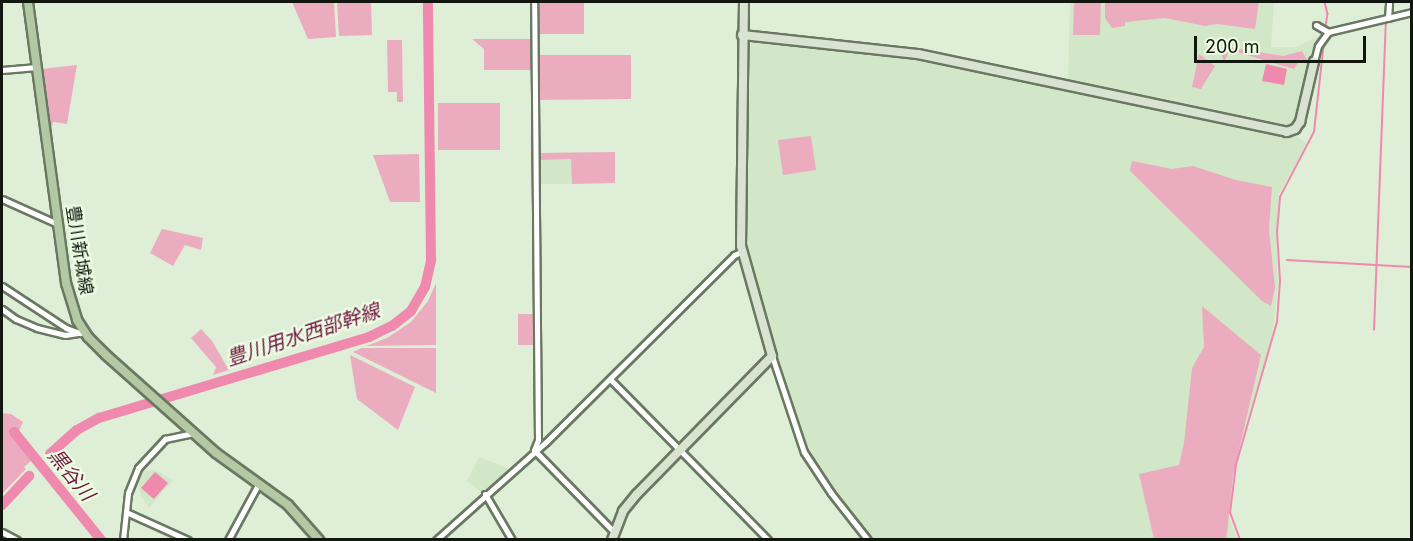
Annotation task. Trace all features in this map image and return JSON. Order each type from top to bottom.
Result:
[{"type":"main road","name":"豊川新城線","points":[[28,2],[69,297],[82,332],[193,433],[288,505],[319,540]]},
{"type":"street","points":[[534,2],[538,440],[534,450]]},
{"type":"street","points":[[744,2],[741,252],[804,452],[831,493],[868,540]]},
{"type":"street","points":[[1388,18],[1389,2]]},
{"type":"street","points":[[1316,26],[1328,32],[1412,12]]},
{"type":"street","points":[[742,35],[918,54],[1287,132],[1294,129],[1300,122],[1318,46],[1328,32]]},
{"type":"street","points":[[2,70],[37,67]]},
{"type":"street","points":[[2,200],[58,224]]},
{"type":"street","points":[[436,540],[534,450],[546,442],[611,380],[734,255],[741,252]]},
{"type":"street","points":[[2,286],[66,328],[82,332]]},
{"type":"street","points":[[2,309],[16,320],[37,328],[65,335],[82,332]]},
{"type":"street","points":[[534,450],[613,536],[623,511],[680,448],[772,356]]},
{"type":"street","points":[[611,380],[768,540]]},
{"type":"street","points":[[123,540],[128,493],[134,477],[153,449],[165,439],[193,433]]},
{"type":"street","points":[[228,540],[259,483]]},
{"type":"street","points":[[485,494],[512,540]]},
{"type":"street","points":[[126,512],[188,540]]},
{"type":"street","points":[[2,532],[17,540]]},
{"type":"shaded area","points":[[292,2],[334,2],[336,37],[308,39]]},
{"type":"shaded area","points":[[337,2],[371,2],[372,35],[339,36]]},
{"type":"shaded area","points":[[537,2],[584,2],[584,34],[537,34]]},
{"type":"shaded area","points":[[1070,2],[1274,2],[1271,47],[1296,47],[1320,36],[1299,116],[1293,124],[1284,129],[1068,83]]},
{"type":"shaded area","points":[[1074,2],[1101,2],[1100,35],[1073,35]]},
{"type":"shaded area","points":[[1105,2],[1259,2],[1255,29],[1217,24],[1205,26],[1165,18],[1125,22],[1125,26],[1112,28],[1105,18]]},
{"type":"shaded area","points":[[472,39],[532,39],[532,70],[484,70],[484,49]]},
{"type":"shaded area","points":[[387,40],[402,40],[403,102],[397,102],[397,92],[388,92]]},
{"type":"shaded area","points":[[761,40],[904,56],[1286,137],[1295,135],[1307,143],[1279,194],[1276,240],[1278,284],[1272,339],[1236,460],[1227,512],[1237,539],[870,539],[833,492],[807,453],[743,252],[746,49],[751,43]]},
{"type":"shaded area","points":[[1228,47],[1283,56],[1302,51],[1308,62],[1300,59],[1294,69],[1230,50],[1224,62],[1221,53]]},
{"type":"shaded area","points":[[1199,54],[1215,66],[1201,89],[1192,87]]},
{"type":"shaded area","points":[[537,55],[631,55],[631,99],[537,100]]},
{"type":"shaded area","points":[[1266,64],[1287,69],[1284,85],[1262,81]]},
{"type":"shaded area","points":[[77,65],[67,124],[53,122],[50,136],[41,69]]},
{"type":"shaded area","points":[[438,103],[500,103],[500,150],[438,150]]},
{"type":"shaded area","points":[[811,136],[816,170],[783,175],[778,140]]},
{"type":"shaded area","points":[[615,152],[615,183],[572,184],[571,159],[540,160],[540,184],[538,184],[537,153]]},
{"type":"shaded area","points":[[419,154],[420,202],[390,202],[373,155]]},
{"type":"shaded area","points":[[572,159],[572,184],[540,184],[540,160]]},
{"type":"shaded area","points":[[1132,161],[1172,169],[1193,166],[1236,180],[1272,187],[1269,229],[1275,288],[1271,306],[1262,301],[1130,171]]},
{"type":"shaded area","points":[[162,229],[203,238],[201,250],[185,245],[173,266],[150,253]]},
{"type":"shaded area","points":[[436,283],[436,345],[366,346],[387,338],[411,322],[428,301]]},
{"type":"shaded area","points":[[1202,306],[1261,355],[1233,476],[1226,539],[1154,539],[1139,474],[1179,465],[1184,443],[1192,368],[1204,347]]},
{"type":"shaded area","points":[[518,314],[535,314],[535,345],[518,345]]},
{"type":"shaded area","points":[[201,329],[212,341],[229,370],[213,375],[216,367],[191,338]]},
{"type":"shaded area","points":[[362,348],[436,348],[436,393],[353,352]]},
{"type":"shaded area","points":[[350,355],[415,387],[398,430],[357,399]]},
{"type":"shaded area","points":[[2,413],[11,414],[23,422],[19,431],[21,439],[34,451],[31,461],[24,467],[26,469],[2,494]]},
{"type":"shaded area","points":[[479,457],[509,469],[483,493],[467,481]]},
{"type":"shaded area","points":[[140,467],[144,471],[155,470],[173,480],[149,508],[141,496],[136,475]]},
{"type":"shaded area","points":[[155,472],[168,483],[154,499],[141,488]]},
{"type":"waterway","name":"豊川用水西部幹線","points":[[50,454],[77,430],[99,418],[369,337],[392,326],[411,311],[425,287],[431,260],[428,2]]},
{"type":"waterway","points":[[1325,2],[1328,14],[1326,27]]},
{"type":"waterway","points":[[1374,330],[1386,19]]},
{"type":"waterway","points":[[1240,540],[1230,513],[1236,465],[1277,322],[1280,281],[1277,232],[1280,197],[1314,132],[1324,41]]},
{"type":"waterway","points":[[1287,260],[1412,267]]},
{"type":"waterway","name":"黒谷川","points":[[14,432],[101,540]]},
{"type":"waterway","name":"豊川用水西部幹線","points":[[2,505],[29,476]]}]
